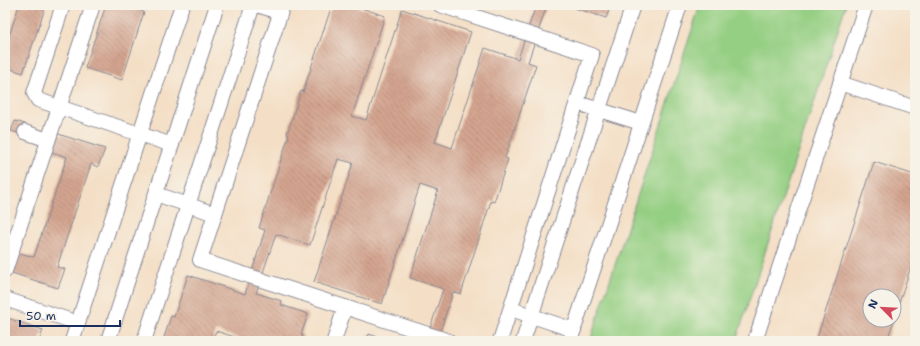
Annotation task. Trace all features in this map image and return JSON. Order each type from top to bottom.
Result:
[{"type":"lane","points":[[63,5],[34,92],[38,100],[172,145]]},
{"type":"lane","points":[[5,271],[93,5]]},
{"type":"lane","points":[[72,341],[182,5]]},
{"type":"lane","points":[[108,341],[218,5]]},
{"type":"lane","points":[[144,341],[253,5]]},
{"type":"lane","points":[[257,5],[282,9],[200,260],[449,341]]},
{"type":"lane","points":[[442,5],[592,55],[500,341]]},
{"type":"lane","points":[[523,341],[633,5]]},
{"type":"lane","points":[[510,309],[532,316],[572,335],[680,5]]},
{"type":"lane","points":[[754,341],[866,5]]},
{"type":"lane","points":[[840,83],[915,108]]},
{"type":"lane","points":[[577,103],[641,124]]},
{"type":"lane","points":[[25,132],[48,140]]},
{"type":"lane","points":[[156,194],[215,214]]},
{"type":"lane","points":[[5,299],[78,323]]},
{"type":"lane","points":[[334,341],[345,307]]},
{"type":"green space","points":[[700,5],[846,5],[736,341],[590,341]]},
{"type":"building","points":[[19,5],[46,5],[23,73],[5,67],[5,49]]},
{"type":"building","points":[[106,5],[123,5],[144,12],[122,80],[85,68]]},
{"type":"building","points":[[332,5],[352,5],[385,16],[352,116],[366,120],[402,9],[471,32],[435,142],[452,148],[485,48],[518,59],[536,5],[547,5],[528,62],[536,65],[505,158],[508,159],[494,202],[491,201],[461,294],[453,292],[437,341],[426,341],[443,289],[410,278],[438,191],[420,185],[382,304],[314,282],[353,163],[338,159],[310,245],[276,234],[256,293],[282,301],[281,305],[308,314],[301,335],[303,335],[301,341],[241,341],[241,339],[216,331],[212,341],[163,341],[171,316],[174,317],[188,275],[245,294],[265,230],[259,228],[289,135],[287,134],[301,91],[303,92]]},
{"type":"building","points":[[566,5],[611,5],[606,18]]},
{"type":"building","points":[[15,121],[25,124],[21,134],[11,131]]},
{"type":"building","points":[[55,133],[105,149],[98,167],[91,164],[57,267],[65,269],[58,288],[9,272],[16,252],[34,257],[67,157],[49,151]]},
{"type":"building","points":[[874,162],[915,175],[915,254],[902,294],[902,288],[862,288],[862,328],[891,328],[887,341],[816,341]]},
{"type":"building","points":[[5,317],[43,330],[39,341],[9,341],[10,338],[5,336]]},
{"type":"building","points":[[369,334],[389,341],[367,341]]}]
